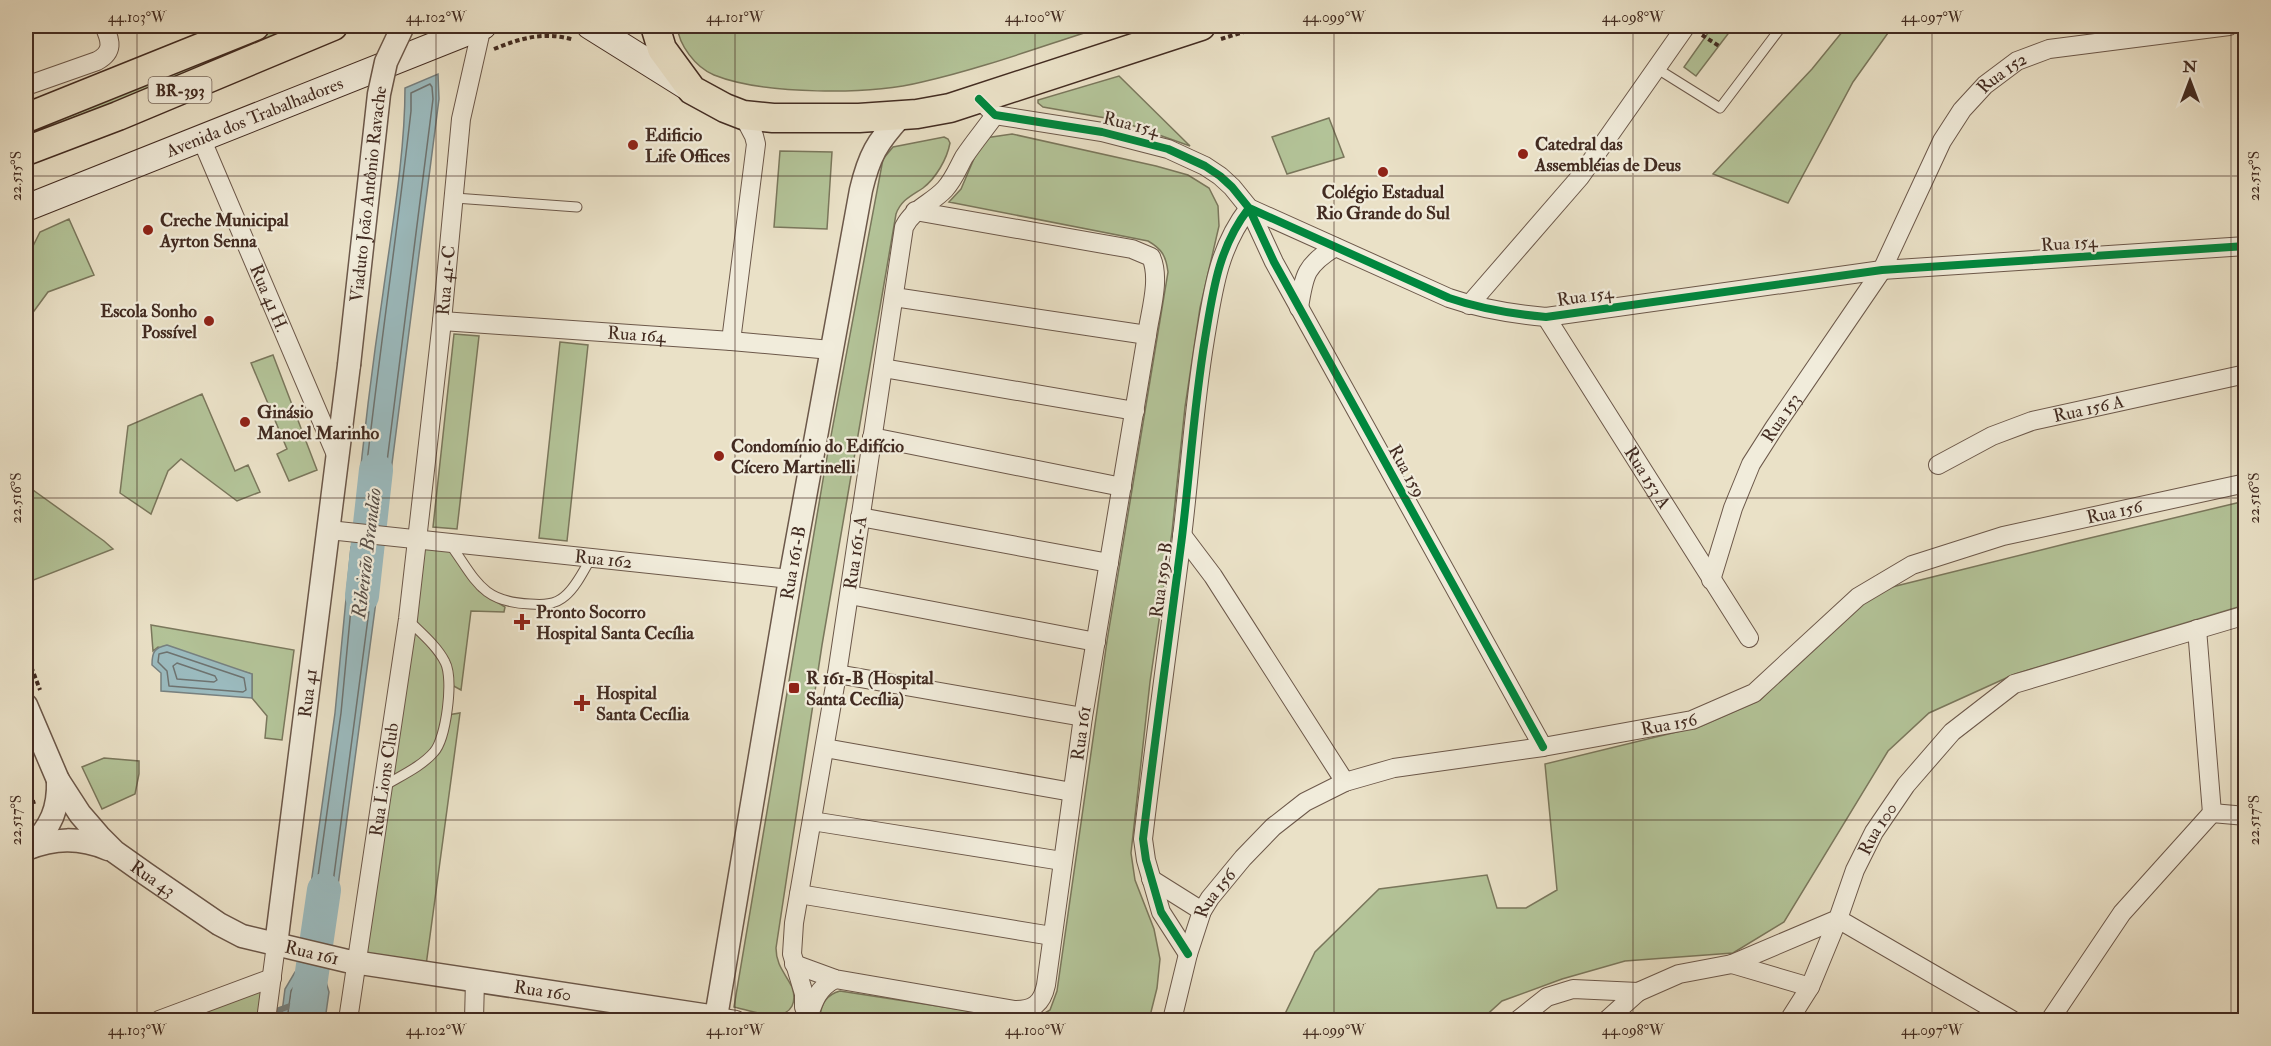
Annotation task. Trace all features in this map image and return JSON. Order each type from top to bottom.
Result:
[{"type":"main road","name":"BR-393","points":[[26,118],[255,26]]},
{"type":"main road","name":"BR-393","points":[[26,151],[118,116],[333,26]]},
{"type":"main road","name":"Avenida dos Trabalhadores","points":[[26,208],[483,26]]},
{"type":"main road","points":[[655,26],[662,50],[692,90]]},
{"type":"main road","points":[[585,34],[743,115],[784,118],[859,118],[901,116],[950,108],[987,107],[1209,33]]},
{"type":"street","points":[[26,86],[107,55],[111,45],[104,26]]},
{"type":"street","name":"Viaduto João Antônio Ravache","points":[[349,365],[379,94],[386,62],[403,26]]},
{"type":"street","name":"Rua 41-C","points":[[417,538],[464,100],[483,26]]},
{"type":"street","name":"Rua 152","points":[[1882,270],[1929,166],[1952,124],[1985,85],[2005,68],[2036,52],[2065,46],[2229,26]]},
{"type":"street","points":[[1469,305],[1580,177],[1656,68],[1692,29]]},
{"type":"street","name":"Rua 154","points":[[987,107],[1168,149],[1205,166],[1220,176],[1249,208],[1449,298],[1469,305],[1518,314],[1546,317],[1882,270],[2246,246]]},
{"type":"street","name":"Rua 161-A","points":[[808,1019],[804,1007],[801,980],[794,964],[793,939],[850,595],[904,226],[915,211],[927,205],[945,189],[955,176],[987,107]]},
{"type":"street","points":[[731,341],[756,144],[743,115]]},
{"type":"street","name":"Rua 161-B","points":[[722,1019],[790,579],[865,175],[880,138],[901,116]]},
{"type":"street","name":"Rua 41 H.","points":[[201,138],[337,457]]},
{"type":"street","name":"Rua 159","points":[[1249,208],[1299,308],[1543,747]]},
{"type":"street","name":"Rua 159-B","points":[[1188,954],[1161,912],[1146,860],[1143,839],[1182,535],[1196,399],[1215,281],[1234,227],[1249,208]]},
{"type":"street","name":"Rua 161","points":[[794,964],[835,979],[1001,1008],[1025,1010],[1034,1007],[1044,995],[1083,717],[1135,411],[1155,273],[1151,257],[1132,249],[915,211]]},
{"type":"street","points":[[1299,308],[1304,276],[1309,267],[1335,247]]},
{"type":"street","name":"Rua 153","points":[[1711,580],[1733,508],[1751,465],[1882,270]]},
{"type":"street","points":[[894,297],[1147,335]]},
{"type":"street","name":"Rua 153 A","points":[[1546,317],[1749,638]]},
{"type":"street","name":"Rua 164","points":[[442,321],[831,350]]},
{"type":"street","name":"Rua 41","points":[[266,1020],[336,530],[337,457],[349,365]]},
{"type":"street","points":[[883,368],[1135,411]]},
{"type":"street","name":"Rua 156 A","points":[[1938,465],[1992,436],[2031,421],[2246,374]]},
{"type":"street","points":[[872,437],[1122,487]]},
{"type":"street","name":"Rua 156","points":[[1172,1020],[1188,954],[1202,911],[1210,897],[1273,827],[1305,802],[1345,782],[1394,768],[1543,747],[1692,720],[1754,693],[1858,597],[1912,565],[2003,536],[2246,483]]},
{"type":"street","points":[[860,517],[1109,563]]},
{"type":"street","name":"Rua 162","points":[[336,530],[790,579]]},
{"type":"street","points":[[1182,535],[1214,576],[1345,782]]},
{"type":"street","name":"Rua Lions Club","points":[[348,1020],[352,962],[384,786],[417,538]]},
{"type":"street","points":[[850,595],[1096,642]]},
{"type":"street","name":"Rua 100","points":[[1789,1020],[1810,987],[1855,870],[1874,832],[1906,786],[1952,732],[2014,684],[2246,615]]},
{"type":"street","points":[[2050,1020],[2122,913],[2212,813],[2197,629]]},
{"type":"street","points":[[837,674],[1083,717]]},
{"type":"street","name":"Rua 43","points":[[33,698],[33,745],[80,814],[115,852],[219,924],[243,936],[278,947]]},
{"type":"street","points":[[825,748],[1072,792]]},
{"type":"street","points":[[28,848],[46,830],[55,813],[58,780]]},
{"type":"street","points":[[2212,813],[2246,816]]},
{"type":"street","points":[[812,821],[1062,861]]},
{"type":"street","points":[[28,848],[47,842],[71,839],[95,844],[115,852]]},
{"type":"street","points":[[1151,879],[1202,911]]},
{"type":"street","points":[[799,894],[1052,936]]},
{"type":"street","points":[[1606,1020],[1638,992],[1679,974],[1732,964],[1838,919],[2012,1020]]},
{"type":"street","name":"Rua 161","points":[[278,947],[352,962]]},
{"type":"street","name":"Rua 160","points":[[352,962],[722,1019]]},
{"type":"street","points":[[1732,964],[1810,987]]},
{"type":"street","points":[[159,1020],[272,978]]},
{"type":"street","points":[[808,1019],[819,991],[835,979]]},
{"type":"street","points":[[474,1020],[475,980]]},
{"type":"street","points":[[1518,1020],[1547,997],[1573,989],[1638,992]]},
{"type":"lane","points":[[1656,68],[1720,108],[1782,26]]},
{"type":"lane","points":[[454,198],[577,207]]},
{"type":"lane","points":[[447,541],[483,589],[497,599],[513,603],[557,602],[567,595],[593,556]]},
{"type":"lane","points":[[384,786],[433,753],[440,745],[444,730],[449,681],[446,663],[408,619]]},
{"type":"path","points":[[1209,33],[1263,26]]},
{"type":"path","points":[[1692,29],[1719,46]]},
{"type":"path","points":[[477,54],[534,36],[562,37],[585,34]]},
{"type":"path","points":[[26,653],[33,698]]},
{"type":"green space","points":[[283,26],[314,26],[26,145],[26,131]]},
{"type":"green space","points":[[677,26],[1106,26],[991,63],[922,82],[875,89],[817,91],[760,86],[735,82],[714,75],[700,67],[689,55],[681,41]]},
{"type":"green space","points":[[1713,26],[1734,26],[1696,76],[1684,67]]},
{"type":"green space","points":[[1847,26],[1893,26],[1853,82],[1788,203],[1713,174],[1812,69]]},
{"type":"green space","points":[[1119,76],[1190,146],[1117,120],[1043,107],[1038,103],[1038,100]]},
{"type":"green space","points":[[1329,118],[1344,157],[1287,174],[1272,137]]},
{"type":"green space","points":[[1012,134],[1188,175],[1209,188],[1218,206],[1219,226],[1200,308],[1185,407],[1172,532],[1150,682],[1131,853],[1135,880],[1154,929],[1160,959],[1157,988],[1149,1020],[1033,1020],[1050,1010],[1057,991],[1107,641],[1168,272],[1160,250],[1148,241],[949,202],[961,189],[985,138]]},
{"type":"green space","points":[[944,137],[950,143],[940,168],[928,184],[904,202],[896,214],[822,645],[776,948],[779,964],[792,987],[794,1001],[788,1011],[781,1014],[757,1013],[734,1007],[825,468],[883,159],[893,147]]},
{"type":"green space","points":[[780,151],[832,152],[827,229],[774,227]]},
{"type":"green space","points":[[69,219],[94,275],[48,292],[26,322],[26,250],[33,246],[40,232]]},
{"type":"green space","points":[[454,334],[479,336],[457,529],[433,527]]},
{"type":"green space","points":[[560,342],[588,345],[567,541],[539,538]]},
{"type":"green space","points":[[273,355],[317,470],[289,481],[277,454],[287,449],[251,363]]},
{"type":"green space","points":[[202,394],[235,471],[248,465],[260,492],[237,501],[181,459],[168,471],[151,514],[120,493],[128,426]]},
{"type":"green space","points":[[26,485],[104,541],[113,549],[26,583]]},
{"type":"green space","points":[[2245,501],[2245,605],[2015,674],[1929,713],[1888,751],[1784,922],[1733,953],[1625,961],[1562,979],[1502,1001],[1481,1020],[1282,1020],[1315,952],[1379,889],[1487,875],[1497,908],[1526,908],[1557,890],[1545,764],[1701,726],[1760,700],[1872,592]]},
{"type":"green space","points":[[417,538],[447,541],[479,591],[505,607],[504,612],[471,611],[461,690],[450,684],[447,715],[460,713],[425,973],[357,963]]},
{"type":"green space","points":[[151,625],[294,650],[282,740],[265,738],[267,716],[252,698],[252,674],[158,647],[153,651]]},
{"type":"green space","points":[[104,758],[139,761],[139,774],[135,794],[102,809],[82,767]]},
{"type":"green space","points":[[272,978],[266,1020],[159,1020]]},
{"type":"green space","points":[[840,991],[1028,1020],[820,1020],[824,1002],[831,995]]},
{"type":"water","points":[[438,74],[439,99],[385,518],[356,515],[371,376],[394,217],[405,88]]},
{"type":"water","points":[[351,547],[383,549],[331,938],[304,934],[335,713]]},
{"type":"water","points":[[167,645],[252,674],[252,698],[161,691],[161,673],[152,665],[153,657],[157,649]]},
{"type":"water","points":[[295,972],[324,975],[329,992],[325,1020],[281,1020],[285,989]]},
{"type":"waterway","name":"Ribeirão Brandão","points":[[362,596],[376,470]]},
{"type":"waterway","name":"Ribeirão Brandão","points":[[305,1020],[324,890]]},
{"type":"waterway","points":[[251,1020],[290,1006]]},
{"type":"cycle path","points":[[979,99],[995,115],[1102,132],[1168,149],[1205,166],[1220,176],[1249,208],[1449,298],[1485,308],[1534,316],[1546,317],[1882,270],[2246,246]]},
{"type":"cycle path","points":[[1188,954],[1161,912],[1146,860],[1143,839],[1208,321],[1218,270],[1230,239],[1249,208],[1274,262],[1543,747]]},
{"type":"place","name":"Edificio Life Offices","points":[[633,145]]},
{"type":"place","name":"Catedral das Assembléias de Deus","points":[[1523,154]]},
{"type":"place","name":"Colégio Estadual Rio Grande do Sul","points":[[1383,172]]},
{"type":"place","name":"Creche Municipal Ayrton Senna","points":[[148,230]]},
{"type":"place","name":"Escola Sonho Possível","points":[[209,321]]},
{"type":"place","name":"Ginásio Manoel Marinho","points":[[245,422]]},
{"type":"place","name":"Condomínio do Edifício Cícero Martinelli","points":[[719,456]]},
{"type":"place","name":"Pronto Socorro Hospital Santa Cecília","points":[[522,622]]},
{"type":"place","name":"R 161-B (Hospital Santa Cecília)","points":[[794,688]]},
{"type":"place","name":"Hospital Santa Cecília","points":[[582,703]]}]
